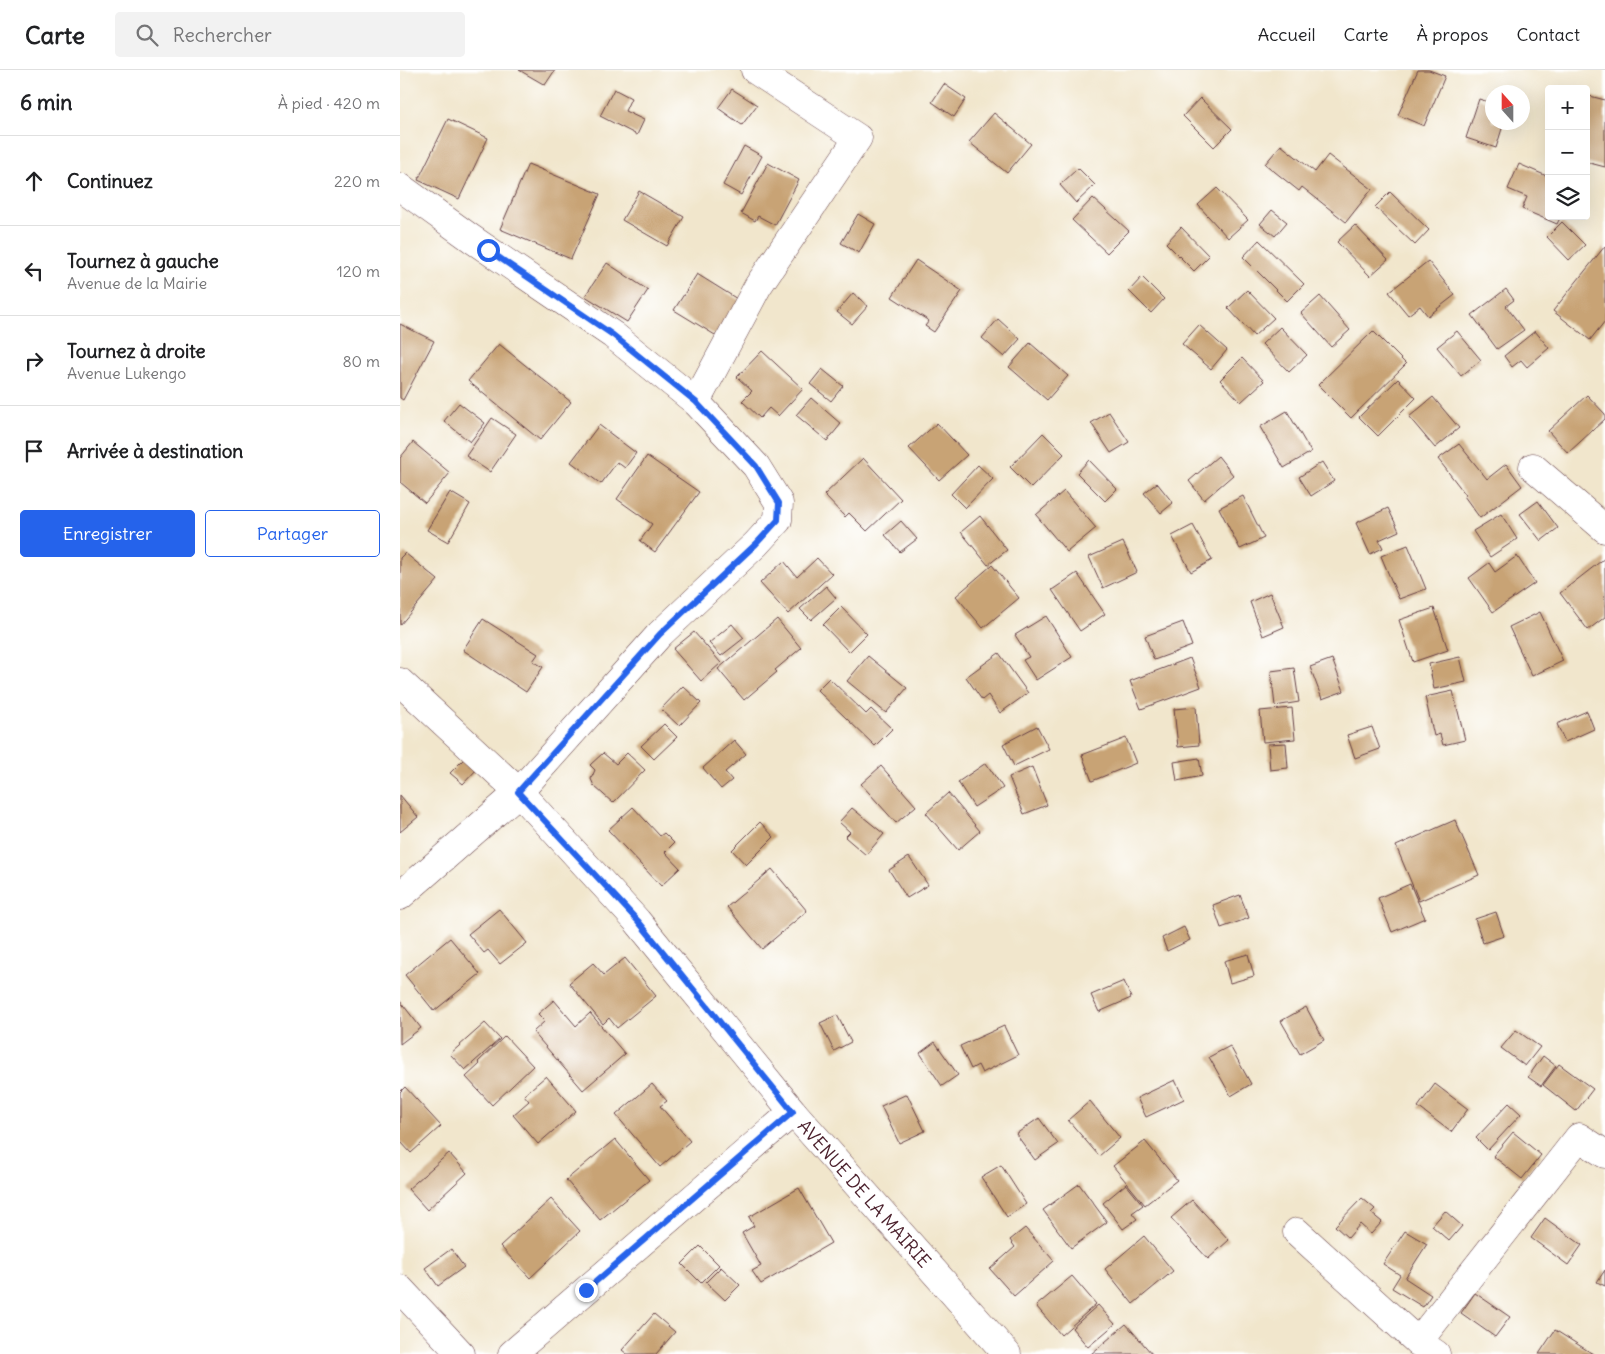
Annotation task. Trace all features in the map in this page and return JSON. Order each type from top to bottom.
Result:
[{"type":"street","points":[[696,402],[758,286],[858,138],[755,70]]},
{"type":"street","points":[[400,187],[472,239],[613,335],[696,402],[756,466],[779,503],[778,520],[756,544],[660,634],[518,792],[400,896]]},
{"type":"street","points":[[1533,467],[1605,529]]},
{"type":"street","name":"AVENUE DE LA MAIRIE","points":[[400,682],[518,792],[638,921],[793,1112],[1006,1354]]},
{"type":"street","points":[[512,1354],[793,1112]]},
{"type":"street","points":[[1297,1232],[1427,1348],[1579,1137],[1605,1154]]},
{"type":"street","points":[[400,1289],[462,1354]]},
{"type":"building","points":[[519,70],[555,70],[545,85]]},
{"type":"building","points":[[1418,70],[1429,70],[1445,76],[1424,126],[1398,115]]},
{"type":"building","points":[[944,84],[966,99],[954,117],[932,102]]},
{"type":"building","points":[[614,89],[631,98],[625,111],[644,120],[637,135],[600,116]]},
{"type":"building","points":[[732,89],[757,105],[742,125],[718,108]]},
{"type":"building","points":[[1590,96],[1605,100],[1605,167],[1590,163]]},
{"type":"building","points":[[1200,98],[1232,129],[1214,147],[1183,116]]},
{"type":"building","points":[[1479,99],[1485,101],[1485,130],[1502,130],[1496,148],[1466,138]]},
{"type":"building","points":[[994,113],[1031,144],[1007,173],[969,142]]},
{"type":"building","points":[[448,119],[488,138],[459,199],[418,180]]},
{"type":"building","points":[[1281,145],[1315,172],[1328,155],[1372,189],[1346,222],[1302,187],[1299,191],[1265,164]]},
{"type":"building","points":[[744,146],[762,156],[741,195],[723,185]]},
{"type":"building","points":[[768,163],[799,180],[775,225],[758,216],[755,221],[741,213]]},
{"type":"building","points":[[528,164],[600,194],[571,259],[500,229]]},
{"type":"building","points":[[1519,164],[1545,175],[1545,219],[1522,209],[1527,197],[1508,189]]},
{"type":"building","points":[[1078,168],[1095,185],[1076,203],[1060,185]]},
{"type":"building","points":[[1217,188],[1248,220],[1228,238],[1198,205]]},
{"type":"building","points":[[639,191],[684,217],[667,246],[622,220]]},
{"type":"building","points":[[1390,192],[1429,230],[1415,245],[1375,207]]},
{"type":"building","points":[[1093,198],[1129,231],[1107,253],[1072,220]]},
{"type":"building","points":[[1272,210],[1287,222],[1275,236],[1260,224]]},
{"type":"building","points":[[858,214],[875,224],[859,253],[841,243]]},
{"type":"building","points":[[1548,220],[1559,220],[1557,224]]},
{"type":"building","points":[[1562,222],[1585,245],[1569,260],[1547,237]]},
{"type":"building","points":[[1355,225],[1388,260],[1370,276],[1337,242]]},
{"type":"building","points":[[1181,227],[1209,256],[1194,271],[1166,243]]},
{"type":"building","points":[[1259,240],[1304,284],[1287,301],[1243,257]]},
{"type":"building","points":[[1605,246],[1605,321],[1590,340],[1553,311]]},
{"type":"building","points":[[916,260],[962,291],[934,332],[925,326],[929,321],[892,297]]},
{"type":"building","points":[[1428,261],[1455,295],[1428,316],[1420,306],[1408,315],[1389,292]]},
{"type":"building","points":[[607,263],[648,290],[627,322],[585,296]]},
{"type":"building","points":[[697,274],[742,302],[720,338],[674,310]]},
{"type":"building","points":[[1142,277],[1164,299],[1151,313],[1129,291]]},
{"type":"building","points":[[1506,289],[1514,300],[1506,306],[1524,330],[1497,349],[1472,315]]},
{"type":"building","points":[[1247,290],[1274,318],[1254,336],[1228,308]]},
{"type":"building","points":[[853,293],[868,306],[852,324],[837,312]]},
{"type":"building","points":[[1320,296],[1350,330],[1331,347],[1301,313]]},
{"type":"building","points":[[998,319],[1020,339],[1004,357],[982,338]]},
{"type":"building","points":[[400,324],[434,341],[403,400],[400,398]]},
{"type":"building","points":[[1199,325],[1227,350],[1211,369],[1182,344]]},
{"type":"building","points":[[1280,327],[1307,355],[1289,372],[1262,344]]},
{"type":"building","points":[[1373,331],[1406,364],[1351,418],[1318,385]]},
{"type":"building","points":[[1457,331],[1481,360],[1461,376],[1437,347]]},
{"type":"building","points":[[1535,331],[1549,348],[1527,367],[1521,360],[1512,367],[1504,356]]},
{"type":"building","points":[[1030,343],[1068,376],[1047,400],[1009,367]]},
{"type":"building","points":[[499,344],[571,402],[540,440],[468,381]]},
{"type":"building","points":[[762,351],[803,389],[778,416],[769,408],[760,418],[742,401],[752,391],[737,377]]},
{"type":"building","points":[[1242,358],[1264,381],[1241,402],[1220,380]]},
{"type":"building","points":[[822,369],[843,386],[831,401],[810,384]]},
{"type":"building","points":[[1398,379],[1416,398],[1378,436],[1359,417]]},
{"type":"building","points":[[1587,395],[1605,414],[1605,419],[1568,453],[1548,431]]},
{"type":"building","points":[[1433,397],[1459,428],[1435,448],[1409,417]]},
{"type":"building","points":[[811,398],[841,424],[827,441],[796,415]]},
{"type":"building","points":[[459,403],[485,423],[470,442],[444,421]]},
{"type":"building","points":[[1287,411],[1311,452],[1284,468],[1260,427]]},
{"type":"building","points":[[1109,412],[1129,442],[1111,453],[1091,423]]},
{"type":"building","points":[[492,418],[516,434],[490,472],[466,456]]},
{"type":"building","points":[[937,423],[967,455],[939,480],[909,448]]},
{"type":"building","points":[[599,425],[636,453],[625,468],[617,462],[601,484],[571,462]]},
{"type":"building","points":[[1043,433],[1064,454],[1031,488],[1010,467]]},
{"type":"building","points":[[413,442],[450,473],[425,503],[400,482],[400,458]]},
{"type":"building","points":[[1459,444],[1487,479],[1506,464],[1522,486],[1480,518],[1464,496],[1466,495],[1438,459]]},
{"type":"building","points":[[647,456],[699,492],[655,552],[640,541],[652,524],[617,499]]},
{"type":"building","points":[[1218,456],[1233,475],[1204,500],[1189,481]]},
{"type":"building","points":[[863,458],[901,499],[867,531],[849,513],[845,517],[824,495]]},
{"type":"building","points":[[1089,460],[1117,489],[1105,501],[1077,473]]},
{"type":"building","points":[[1322,462],[1334,481],[1311,496],[1299,477]]},
{"type":"building","points":[[978,465],[993,479],[965,508],[951,494]]},
{"type":"building","points":[[1157,483],[1173,503],[1161,513],[1144,493]]},
{"type":"building","points":[[1064,491],[1096,528],[1067,552],[1036,515]]},
{"type":"building","points":[[450,492],[470,504],[448,542],[427,530]]},
{"type":"building","points":[[1243,496],[1264,538],[1240,549],[1219,508]]},
{"type":"building","points":[[1538,501],[1558,528],[1541,541],[1520,514]]},
{"type":"building","points":[[1388,508],[1399,531],[1379,540],[1383,548],[1370,554],[1356,523]]},
{"type":"building","points":[[1501,514],[1517,539],[1490,557],[1473,531]]},
{"type":"building","points":[[980,516],[1007,550],[988,565],[961,532]]},
{"type":"building","points":[[901,521],[917,539],[900,552],[885,535]]},
{"type":"building","points":[[1193,525],[1212,560],[1191,572],[1172,536]]},
{"type":"building","points":[[1123,542],[1137,572],[1103,588],[1089,557]]},
{"type":"building","points":[[1408,545],[1426,589],[1399,599],[1381,556]]},
{"type":"building","points":[[405,553],[438,580],[400,625],[400,558]]},
{"type":"building","points":[[1517,556],[1535,583],[1493,612],[1469,578],[1489,563],[1495,572]]},
{"type":"building","points":[[817,558],[832,574],[788,614],[760,583],[784,561],[797,577]]},
{"type":"building","points":[[1605,558],[1605,617],[1588,630],[1560,593]]},
{"type":"building","points":[[992,565],[1019,598],[983,628],[956,596]]},
{"type":"building","points":[[1077,573],[1105,614],[1080,631],[1052,590]]},
{"type":"building","points":[[826,586],[836,598],[811,620],[800,609]]},
{"type":"building","points":[[1270,593],[1284,627],[1263,636],[1250,602]]},
{"type":"building","points":[[841,607],[867,634],[849,652],[823,625]]},
{"type":"building","points":[[1434,608],[1448,650],[1413,662],[1399,620]]},
{"type":"building","points":[[1540,612],[1563,661],[1532,676],[1509,627]]},
{"type":"building","points":[[1046,616],[1072,657],[1036,680],[1023,660],[1029,657],[1015,635]]},
{"type":"building","points":[[483,619],[538,654],[533,661],[543,667],[526,692],[463,650]]},
{"type":"building","points":[[777,619],[801,648],[775,670],[777,672],[744,700],[718,669]]},
{"type":"building","points":[[1183,622],[1192,646],[1154,660],[1145,636]]},
{"type":"building","points":[[732,624],[744,638],[721,656],[709,643]]},
{"type":"building","points":[[694,632],[721,663],[701,681],[673,649]]},
{"type":"building","points":[[999,653],[1028,693],[1000,713],[988,695],[982,700],[966,677]]},
{"type":"building","points":[[868,656],[907,688],[886,713],[847,681]]},
{"type":"building","points":[[1460,657],[1466,682],[1434,689],[1429,664]]},
{"type":"building","points":[[1190,658],[1201,687],[1141,709],[1130,681]]},
{"type":"building","points":[[1332,659],[1344,691],[1322,699],[1310,667]]},
{"type":"building","points":[[1294,668],[1299,702],[1275,706],[1271,671]]},
{"type":"building","points":[[829,678],[866,714],[871,709],[892,729],[875,746],[817,690]]},
{"type":"building","points":[[683,686],[701,703],[679,726],[661,709]]},
{"type":"building","points":[[1453,691],[1465,740],[1443,745],[1440,734],[1434,736],[1425,697]]},
{"type":"building","points":[[1196,707],[1199,745],[1178,747],[1174,709]]},
{"type":"building","points":[[1292,708],[1295,739],[1263,742],[1260,711]]},
{"type":"building","points":[[1587,711],[1594,729],[1565,742],[1557,724]]},
{"type":"building","points":[[664,724],[677,737],[654,759],[641,746]]},
{"type":"building","points":[[1037,726],[1049,749],[1014,766],[1003,744]]},
{"type":"building","points":[[1372,727],[1380,749],[1355,758],[1347,735]]},
{"type":"building","points":[[1126,738],[1136,763],[1092,781],[1082,755]]},
{"type":"building","points":[[734,740],[746,754],[725,772],[732,780],[721,789],[703,768]]},
{"type":"building","points":[[1286,743],[1288,768],[1270,770],[1268,744]]},
{"type":"building","points":[[603,753],[616,764],[627,753],[645,770],[613,803],[594,786],[591,779],[595,770],[590,765]]},
{"type":"building","points":[[466,757],[478,768],[463,784],[450,773]]},
{"type":"building","points":[[1199,758],[1202,776],[1177,781],[1174,762]]},
{"type":"building","points":[[986,763],[1003,788],[974,807],[958,782]]},
{"type":"building","points":[[881,766],[916,806],[896,823],[861,784]]},
{"type":"building","points":[[1032,767],[1047,805],[1024,814],[1009,777]]},
{"type":"building","points":[[948,793],[980,831],[958,850],[926,813]]},
{"type":"building","points":[[400,795],[418,817],[400,832]]},
{"type":"building","points":[[633,807],[660,836],[664,833],[674,843],[665,852],[680,868],[661,886],[608,830]]},
{"type":"building","points":[[852,808],[884,834],[866,855],[845,837],[850,832],[839,822]]},
{"type":"building","points":[[1455,820],[1479,875],[1419,901],[1396,846]]},
{"type":"building","points":[[760,822],[774,837],[746,865],[732,850]]},
{"type":"building","points":[[909,857],[928,885],[907,898],[889,870]]},
{"type":"building","points":[[772,869],[807,911],[762,949],[727,907]]},
{"type":"building","points":[[1410,884],[1425,918],[1392,932],[1378,898]]},
{"type":"building","points":[[1240,895],[1249,918],[1221,928],[1213,905]]},
{"type":"building","points":[[499,909],[527,943],[500,964],[488,950],[484,953],[468,934]]},
{"type":"building","points":[[1496,912],[1504,936],[1483,943],[1475,919]]},
{"type":"building","points":[[1184,927],[1190,940],[1167,951],[1162,938]]},
{"type":"building","points":[[450,938],[480,974],[434,1011],[405,975]]},
{"type":"building","points":[[1248,954],[1254,976],[1230,983],[1224,961]]},
{"type":"building","points":[[625,958],[656,996],[617,1028],[609,1018],[603,1024],[569,983],[593,963],[604,975]]},
{"type":"building","points":[[1124,981],[1131,998],[1099,1012],[1091,995]]},
{"type":"building","points":[[554,1000],[576,1026],[590,1013],[625,1054],[583,1090],[533,1032],[545,1021],[538,1014]]},
{"type":"building","points":[[400,1001],[421,1028],[400,1044]]},
{"type":"building","points":[[1306,1007],[1324,1040],[1300,1054],[1281,1021]]},
{"type":"building","points":[[837,1015],[851,1042],[834,1051],[820,1023]]},
{"type":"building","points":[[485,1023],[500,1039],[465,1070],[450,1054]]},
{"type":"building","points":[[1004,1026],[1018,1055],[982,1073],[978,1065],[971,1069],[960,1046]]},
{"type":"building","points":[[1516,1030],[1540,1047],[1525,1066],[1501,1048]]},
{"type":"building","points":[[505,1036],[533,1066],[492,1105],[466,1077],[480,1064],[478,1062]]},
{"type":"building","points":[[935,1042],[958,1075],[942,1086],[920,1053]]},
{"type":"building","points":[[1230,1046],[1251,1084],[1231,1096],[1209,1057]]},
{"type":"building","points":[[1543,1056],[1556,1066],[1541,1086],[1528,1077]]},
{"type":"building","points":[[1559,1064],[1593,1089],[1576,1111],[1543,1085]]},
{"type":"building","points":[[546,1076],[576,1111],[538,1144],[513,1115],[529,1101],[524,1095]]},
{"type":"building","points":[[1175,1080],[1184,1099],[1146,1117],[1137,1098]]},
{"type":"building","points":[[652,1084],[667,1101],[660,1106],[690,1141],[660,1167],[616,1115]]},
{"type":"building","points":[[1435,1084],[1468,1109],[1451,1132],[1418,1107]]},
{"type":"building","points":[[405,1087],[441,1126],[411,1153],[400,1141],[400,1092]]},
{"type":"building","points":[[907,1094],[925,1131],[899,1143],[881,1106]]},
{"type":"building","points":[[1090,1101],[1120,1138],[1099,1156],[1068,1120]]},
{"type":"building","points":[[1509,1103],[1521,1114],[1488,1150],[1476,1138]]},
{"type":"building","points":[[1039,1118],[1058,1144],[1035,1160],[1016,1134]]},
{"type":"building","points":[[1513,1132],[1541,1155],[1522,1179],[1493,1156]]},
{"type":"building","points":[[615,1139],[649,1180],[600,1220],[566,1180]]},
{"type":"building","points":[[1145,1141],[1177,1180],[1145,1205],[1113,1166]]},
{"type":"building","points":[[449,1153],[467,1173],[427,1210],[408,1189]]},
{"type":"building","points":[[1001,1165],[1026,1204],[1007,1217],[981,1177]]},
{"type":"building","points":[[1079,1184],[1107,1222],[1071,1248],[1043,1210]]},
{"type":"building","points":[[1126,1184],[1143,1205],[1132,1213],[1137,1219],[1123,1229],[1103,1203]]},
{"type":"building","points":[[799,1188],[831,1243],[761,1284],[752,1271],[761,1266],[742,1233],[754,1226],[749,1217]]},
{"type":"building","points":[[1362,1198],[1375,1209],[1371,1213],[1382,1222],[1371,1234],[1360,1224],[1348,1238],[1335,1226]]},
{"type":"building","points":[[551,1199],[580,1231],[530,1278],[500,1246]]},
{"type":"building","points":[[1192,1200],[1229,1240],[1208,1259],[1171,1218]]},
{"type":"building","points":[[1445,1211],[1462,1226],[1449,1241],[1432,1226]]},
{"type":"building","points":[[1545,1218],[1582,1245],[1568,1265],[1531,1238]]},
{"type":"building","points":[[1025,1228],[1054,1261],[1014,1296],[990,1269],[1015,1247],[1010,1240]]},
{"type":"building","points":[[1405,1231],[1427,1244],[1405,1278],[1431,1295],[1423,1307],[1392,1288],[1400,1275],[1383,1264]]},
{"type":"building","points":[[1144,1236],[1173,1271],[1133,1304],[1105,1269]]},
{"type":"building","points":[[700,1246],[719,1265],[701,1283],[682,1264]]},
{"type":"building","points":[[451,1249],[464,1267],[438,1286],[425,1268]]},
{"type":"building","points":[[721,1267],[740,1285],[725,1300],[706,1282]]},
{"type":"building","points":[[1605,1270],[1605,1286],[1597,1282]]},
{"type":"building","points":[[1072,1276],[1096,1304],[1061,1335],[1036,1306]]},
{"type":"building","points":[[1475,1293],[1510,1317],[1495,1337],[1461,1313]]},
{"type":"building","points":[[1098,1305],[1115,1324],[1088,1347],[1072,1328]]},
{"type":"building","points":[[654,1314],[675,1332],[656,1354],[627,1354],[622,1350]]},
{"type":"building","points":[[1126,1324],[1152,1354],[1091,1354]]},
{"type":"building","points":[[1555,1330],[1593,1354],[1539,1354]]},
{"type":"route","points":[[488,250],[613,335],[696,402],[756,466],[779,503],[778,520],[756,544],[660,634],[518,792],[638,921],[793,1112],[586,1290]]}]
